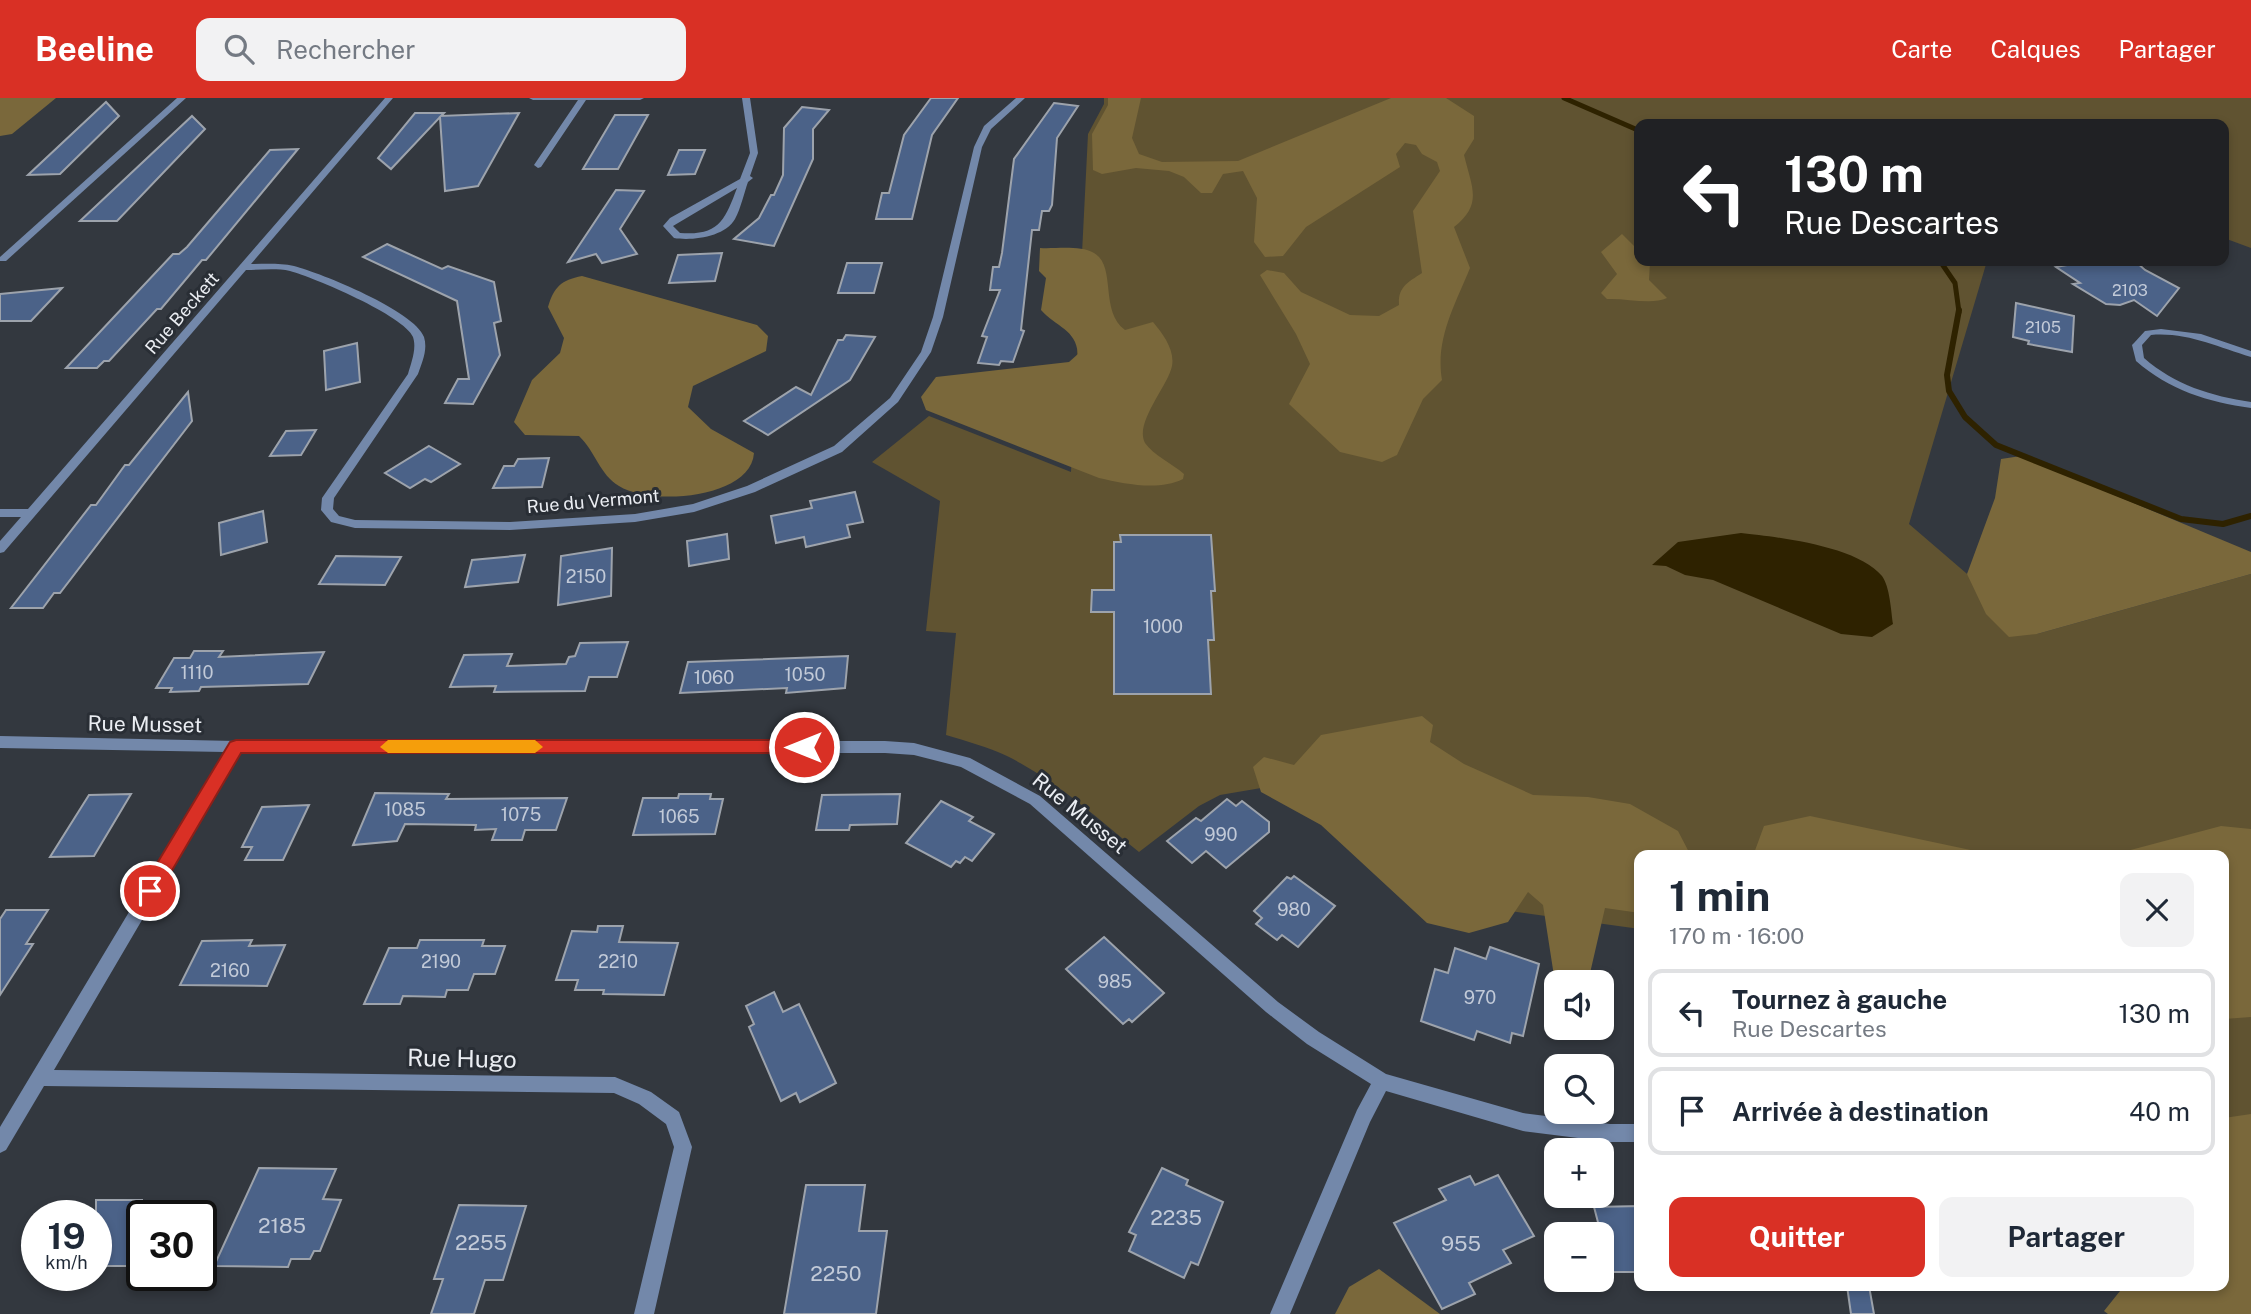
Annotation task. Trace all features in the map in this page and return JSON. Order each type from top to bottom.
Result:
[{"type":"street","points":[[4,259],[182,98]]},
{"type":"street","name":"Rue Beckett","points":[[0,549],[389,98]]},
{"type":"street","points":[[533,98],[640,98]]},
{"type":"street","points":[[746,98],[754,153],[748,178],[730,220],[706,235],[677,236],[671,232],[668,226],[673,220],[748,178]]},
{"type":"street","name":"Rue du Vermont","points":[[244,267],[292,269],[386,310],[410,324],[418,334],[420,352],[412,373],[328,498],[327,510],[335,519],[355,524],[510,526],[635,518],[694,508],[751,489],[838,449],[894,400],[926,352],[938,317],[978,147],[987,128],[1021,98]]},
{"type":"street","points":[[538,165],[583,99]]},
{"type":"street","points":[[0,513],[31,513]]},
{"type":"street","name":"Rue Musset","points":[[0,743],[236,747],[886,747],[944,755],[985,772],[1044,807],[1272,1007],[1313,1038],[1382,1081],[1523,1122],[1610,1133],[1634,1133]]},
{"type":"street","points":[[0,1144],[236,747]]},
{"type":"street","name":"Rue Hugo","points":[[40,1078],[615,1085],[645,1098],[673,1118],[683,1147],[644,1314]]},
{"type":"street","points":[[1280,1314],[1363,1116],[1382,1081]]},
{"type":"lane","points":[[2251,354],[2203,337],[2171,332],[2148,333],[2137,345],[2140,359],[2164,379],[2220,400],[2251,405]]},
{"type":"shaded area","points":[[0,98],[56,98],[12,134],[0,136]]},
{"type":"shaded area","points":[[1104,98],[2251,98],[2251,248],[2229,240],[2229,119],[1634,119],[1634,266],[1986,266],[1909,524],[2037,634],[2251,574],[2251,1310],[2229,1278],[2229,850],[1634,850],[1634,928],[1481,907],[1267,787],[1220,795],[1199,806],[1139,852],[1076,801],[1025,766],[992,750],[946,735],[956,633],[926,631],[940,501],[872,462],[929,416],[1071,472],[1088,134],[1104,104]]},
{"type":"shaded area","points":[[1108,98],[1141,98],[1132,138],[1139,154],[1162,162],[1238,161],[1391,98],[1446,98],[1474,116],[1474,139],[1464,155],[1472,186],[1472,203],[1463,219],[1454,227],[1470,268],[1444,336],[1441,350],[1442,380],[1423,399],[1397,455],[1382,462],[1340,452],[1289,404],[1310,364],[1296,334],[1260,275],[1267,270],[1284,273],[1301,292],[1350,315],[1379,316],[1399,305],[1402,290],[1422,273],[1413,211],[1440,171],[1437,162],[1422,154],[1416,145],[1405,143],[1396,154],[1400,167],[1306,227],[1283,256],[1265,257],[1254,242],[1257,198],[1243,171],[1223,174],[1212,193],[1201,193],[1184,177],[1169,171],[1136,168],[1102,174],[1093,170],[1092,134],[1108,105]]},
{"type":"shaded area","points":[[1622,234],[1634,246],[1634,266],[1650,266],[1649,280],[1667,298],[1646,301],[1607,299],[1601,293],[1617,274],[1601,252]]},
{"type":"shaded area","points":[[1040,248],[1075,248],[1094,253],[1105,268],[1112,312],[1117,322],[1125,330],[1153,322],[1164,337],[1172,354],[1172,366],[1148,415],[1143,435],[1149,447],[1184,474],[1183,479],[1153,486],[1099,478],[926,410],[921,397],[936,377],[1069,362],[1078,354],[1069,334],[1041,310],[1046,278],[1039,271]]},
{"type":"shaded area","points":[[582,276],[757,325],[768,336],[766,351],[693,386],[688,407],[711,429],[754,453],[749,468],[736,480],[718,489],[697,494],[653,496],[634,492],[619,486],[607,476],[579,436],[525,435],[514,422],[532,380],[560,353],[564,338],[548,307],[553,294],[564,282]]},
{"type":"shaded area","points":[[2021,456],[2251,552],[2251,574],[2037,634],[2009,637],[1986,614],[1967,574],[1995,498],[2001,459]]},
{"type":"shaded area","points":[[1741,533],[1816,545],[1855,557],[1870,566],[1885,581],[1893,624],[1872,637],[1841,634],[1713,580],[1685,575],[1666,566],[1652,565],[1678,542]]},
{"type":"shaded area","points":[[1422,716],[1433,725],[1430,742],[1464,764],[1533,795],[1588,797],[1630,804],[1678,831],[1688,850],[1634,850],[1634,912],[1605,908],[1591,970],[1553,970],[1543,905],[1528,892],[1508,922],[1469,933],[1427,923],[1321,825],[1261,792],[1253,767],[1264,757],[1294,765],[1321,735]]},
{"type":"shaded area","points":[[1810,816],[1971,850],[1755,850],[1764,826]]},
{"type":"shaded area","points":[[2221,826],[2251,829],[2251,1017],[2229,1019],[2229,850],[2131,850]]},
{"type":"shaded area","points":[[2251,1114],[2251,1314],[2108,1314],[2104,1311],[2120,1291],[2229,1291],[2229,1117]]},
{"type":"shaded area","points":[[1379,1269],[1440,1314],[1335,1314],[1349,1287]]},
{"type":"building","points":[[931,98],[958,98],[932,135],[912,219],[876,219],[882,193],[889,193],[904,135]]},
{"type":"building","points":[[106,102],[119,116],[60,174],[28,175]]},
{"type":"building","points":[[1054,103],[1078,106],[1057,138],[1052,205],[1049,211],[1042,211],[1039,230],[1032,230],[1021,330],[1024,331],[1013,362],[1001,361],[999,365],[978,363],[987,337],[982,336],[1000,290],[990,290],[993,267],[999,267],[1002,253],[1014,159]]},
{"type":"building","points":[[802,107],[829,110],[813,129],[813,159],[774,246],[734,239],[759,218],[771,195],[774,195],[783,175],[784,128]]},
{"type":"building","points":[[415,113],[444,113],[441,116],[519,113],[478,186],[445,191],[440,117],[391,169],[378,158]]},
{"type":"building","points":[[615,115],[648,115],[618,169],[583,169]]},
{"type":"building","points":[[192,116],[205,129],[117,221],[80,221]]},
{"type":"building","points":[[298,149],[206,260],[202,260],[161,309],[157,309],[109,361],[104,361],[97,368],[66,368],[173,254],[179,254],[187,247],[270,150]]},
{"type":"building","points":[[679,150],[705,150],[695,174],[668,175]]},
{"type":"building","points":[[616,190],[644,191],[620,229],[637,254],[602,263],[596,254],[568,262]]},
{"type":"building","points":[[387,244],[442,269],[448,266],[494,282],[501,321],[494,323],[500,355],[473,404],[445,403],[458,379],[469,379],[457,301],[363,257]]},
{"type":"building","points":[[722,253],[715,281],[669,283],[678,255]]},
{"type":"building","points":[[847,263],[882,263],[874,293],[838,293]]},
{"type":"building","points":[[2141,266],[2179,288],[2157,316],[2134,300],[2120,305],[2106,304],[2073,284],[2080,283],[2056,267]]},
{"type":"building","points":[[62,288],[31,321],[0,321],[0,294]]},
{"type":"building","points":[[2016,303],[2074,316],[2072,352],[2028,344],[2029,341],[2013,337]]},
{"type":"building","points":[[846,335],[875,337],[850,380],[768,435],[744,421],[796,387],[811,395],[838,340],[843,340]]},
{"type":"building","points":[[357,343],[360,382],[326,390],[324,351]]},
{"type":"building","points":[[188,392],[192,421],[60,593],[54,593],[43,608],[11,608],[91,505],[96,505],[125,465],[129,465]]},
{"type":"building","points":[[316,430],[301,455],[270,456],[286,431]]},
{"type":"building","points":[[429,446],[460,464],[431,482],[425,479],[410,488],[385,473]]},
{"type":"building","points":[[549,458],[542,487],[493,488],[504,466],[514,466],[518,459]]},
{"type":"building","points":[[855,492],[863,522],[847,525],[850,537],[806,547],[804,537],[776,543],[771,516],[812,508],[810,501]]},
{"type":"building","points":[[263,511],[267,542],[221,555],[219,523]]},
{"type":"building","points":[[727,534],[729,559],[689,566],[687,541]]},
{"type":"building","points":[[1120,535],[1211,535],[1215,591],[1211,591],[1214,640],[1208,640],[1211,694],[1114,694],[1114,612],[1091,612],[1092,590],[1114,590],[1114,542],[1121,542]]},
{"type":"building","points":[[612,548],[611,596],[558,605],[561,556]]},
{"type":"building","points":[[525,555],[518,582],[465,587],[472,560]]},
{"type":"building","points":[[336,556],[401,557],[385,585],[319,584]]},
{"type":"building","points":[[628,642],[617,677],[589,677],[585,691],[494,692],[496,686],[450,687],[464,655],[512,654],[507,666],[566,664],[569,657],[575,656],[580,643]]},
{"type":"building","points":[[194,651],[223,651],[219,657],[324,652],[308,684],[201,687],[199,691],[170,692],[172,688],[156,688],[174,658],[190,658]]},
{"type":"building","points":[[848,656],[845,688],[786,693],[787,688],[680,693],[688,662]]},
{"type":"building","points":[[375,793],[449,794],[446,799],[567,798],[556,830],[525,830],[522,840],[492,840],[496,829],[475,830],[476,825],[405,824],[397,841],[353,845]]},
{"type":"building","points":[[131,794],[94,856],[50,857],[89,795]]},
{"type":"building","points":[[679,794],[711,794],[710,799],[723,799],[715,834],[633,835],[643,798],[678,798]]},
{"type":"building","points":[[900,794],[897,824],[850,825],[849,830],[816,830],[822,795]]},
{"type":"building","points":[[1227,799],[1236,806],[1242,801],[1269,822],[1269,832],[1226,868],[1206,851],[1192,863],[1167,841],[1196,818],[1201,821]]},
{"type":"building","points":[[941,801],[973,817],[969,821],[994,834],[972,861],[965,857],[951,867],[906,843]]},
{"type":"building","points":[[309,805],[283,860],[245,860],[252,847],[242,847],[262,807]]},
{"type":"building","points":[[1294,876],[1335,906],[1298,947],[1282,935],[1277,940],[1256,924],[1262,918],[1254,911],[1287,877],[1291,879]]},
{"type":"building","points":[[6,910],[48,910],[26,944],[33,944],[0,995],[0,919]]},
{"type":"building","points":[[598,926],[623,926],[619,942],[678,943],[664,995],[603,994],[604,990],[575,990],[578,980],[556,980],[572,931],[597,932]]},
{"type":"building","points":[[1104,937],[1164,993],[1132,1022],[1129,1019],[1123,1024],[1066,969]]},
{"type":"building","points":[[252,940],[249,946],[285,945],[267,986],[180,985],[202,941]]},
{"type":"building","points":[[420,940],[484,940],[482,946],[505,946],[495,974],[474,974],[468,990],[447,990],[445,997],[403,996],[400,1004],[364,1004],[389,948],[417,948]]},
{"type":"building","points":[[1490,947],[1539,964],[1523,1036],[1512,1033],[1510,1043],[1477,1031],[1474,1040],[1421,1021],[1435,969],[1448,973],[1455,948],[1486,959]]},
{"type":"building","points":[[774,992],[783,1012],[799,1004],[836,1083],[800,1102],[796,1093],[781,1101],[749,1027],[754,1024],[746,1006]]},
{"type":"building","points":[[259,1168],[336,1169],[323,1199],[341,1200],[320,1251],[314,1251],[310,1259],[291,1259],[288,1267],[217,1266],[217,1259]]},
{"type":"building","points":[[1162,1168],[1188,1180],[1186,1185],[1223,1202],[1198,1265],[1191,1262],[1184,1278],[1129,1251],[1136,1235],[1129,1232]]},
{"type":"building","points":[[1498,1175],[1534,1236],[1503,1250],[1511,1263],[1469,1283],[1475,1294],[1442,1309],[1394,1223],[1446,1200],[1439,1189],[1470,1176],[1475,1185]]},
{"type":"building","points":[[806,1185],[865,1185],[859,1231],[887,1231],[876,1314],[784,1314]]},
{"type":"building","points":[[112,1200],[126,1200],[126,1266],[112,1266]]},
{"type":"building","points":[[459,1205],[526,1206],[503,1280],[485,1280],[474,1314],[431,1314],[443,1279],[434,1279]]},
{"type":"building","points":[[1634,1206],[1634,1272],[1614,1272],[1614,1222],[1598,1222],[1594,1208]]},
{"type":"building","points":[[1848,1291],[1870,1291],[1874,1314],[1851,1314]]},
{"type":"waterway","points":[[1564,98],[1634,128]]},
{"type":"waterway","points":[[1943,266],[1955,283],[1959,311]]},
{"type":"waterway","points":[[1959,311],[1947,375],[1949,391],[1965,417],[1996,445],[2181,519],[2223,524],[2251,516]]},
{"type":"slow traffic","points":[[388,747],[535,747]]},
{"type":"route","points":[[150,891],[236,747],[804,747]]}]
